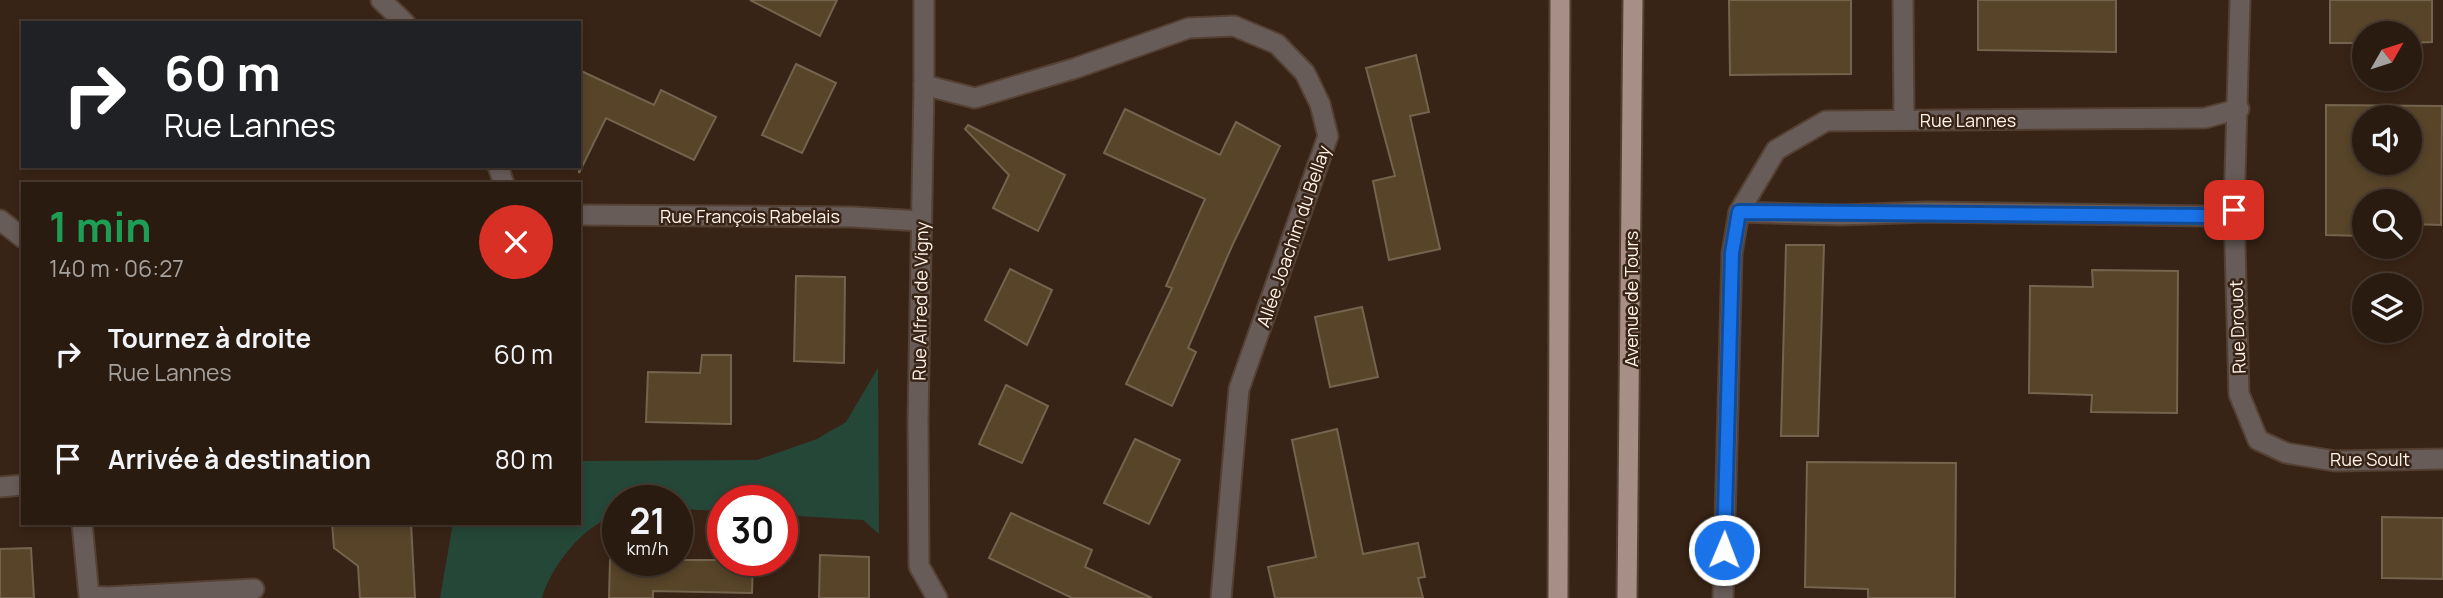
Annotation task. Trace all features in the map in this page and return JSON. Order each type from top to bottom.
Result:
[{"type":"main road","points":[[1558,598],[1560,0]]},
{"type":"main road","name":"Avenue de Tours","points":[[1628,598],[1633,0]]},
{"type":"street","points":[[381,0],[403,21]]},
{"type":"street","name":"Rue Alfred de Vigny","points":[[924,0],[918,421],[919,566],[937,598]]},
{"type":"street","points":[[1903,0],[1904,120]]},
{"type":"street","name":"Rue Drouot","points":[[2240,0],[2234,210],[2239,394],[2258,440]]},
{"type":"street","name":"Allée Joachim du Bellay","points":[[924,85],[975,98],[1076,68],[1189,28],[1234,26],[1277,44],[1305,73],[1320,104],[1328,136],[1239,389],[1221,598]]},
{"type":"street","name":"Rue Lannes","points":[[1723,598],[1732,253],[1739,212],[1776,150],[1826,121],[2206,118],[2238,109]]},
{"type":"street","points":[[1739,212],[2205,216],[2234,210]]},
{"type":"street","name":"Rue François Rabelais","points":[[581,215],[853,217],[921,221]]},
{"type":"street","points":[[0,220],[21,236]]},
{"type":"street","name":"Rue Soult","points":[[2258,440],[2286,453],[2335,461],[2443,459]]},
{"type":"street","points":[[0,487],[21,485]]},
{"type":"street","points":[[82,525],[89,596],[254,589]]},
{"type":"green space","points":[[878,368],[879,534],[863,520],[798,516],[798,485],[707,485],[707,510],[693,510],[693,485],[602,485],[602,522],[582,536],[561,560],[542,598],[440,598],[453,525],[581,525],[581,461],[757,460],[817,439],[846,422]]},
{"type":"building","points":[[750,0],[837,0],[820,36]]},
{"type":"building","points":[[1729,0],[1851,0],[1851,74],[1730,75]]},
{"type":"building","points":[[1978,0],[2116,0],[2116,52],[1978,50]]},
{"type":"building","points":[[2330,0],[2432,0],[2432,42],[2422,42],[2422,21],[2352,21],[2352,43],[2330,43]]},
{"type":"building","points":[[1416,55],[1429,112],[1410,116],[1440,249],[1389,260],[1373,181],[1395,176],[1366,68]]},
{"type":"building","points":[[796,64],[836,83],[802,153],[762,135]]},
{"type":"building","points":[[581,71],[654,105],[661,90],[716,117],[694,160],[606,118],[579,173]]},
{"type":"building","points":[[2326,105],[2352,105],[2352,175],[2422,175],[2422,106],[2442,106],[2441,225],[2422,224],[2422,189],[2352,189],[2352,236],[2326,235]]},
{"type":"building","points":[[1125,109],[1220,155],[1236,122],[1280,146],[1232,246],[1188,348],[1196,352],[1172,406],[1126,384],[1172,288],[1166,286],[1205,199],[1104,153]]},
{"type":"building","points":[[968,125],[1065,175],[1038,231],[993,208],[1009,175],[965,129]]},
{"type":"building","points":[[1786,245],[1824,245],[1818,436],[1781,436]]},
{"type":"building","points":[[1010,269],[1052,290],[1027,345],[985,320]]},
{"type":"building","points":[[2092,270],[2178,271],[2177,413],[2091,412],[2092,395],[2029,393],[2030,286],[2093,287]]},
{"type":"building","points":[[796,276],[845,277],[844,363],[794,361]]},
{"type":"building","points":[[1362,307],[1378,377],[1330,387],[1315,317]]},
{"type":"building","points":[[702,355],[731,355],[731,424],[646,422],[648,372],[700,373]]},
{"type":"building","points":[[1006,385],[1048,406],[1022,463],[979,444]]},
{"type":"building","points":[[1337,429],[1363,554],[1418,543],[1425,577],[1418,578],[1423,598],[1275,598],[1268,567],[1316,557],[1292,440]]},
{"type":"building","points":[[1135,439],[1180,460],[1149,524],[1104,503]]},
{"type":"building","points":[[1807,462],[1956,463],[1955,598],[1868,598],[1868,589],[1805,587]]},
{"type":"building","points":[[1011,513],[1092,550],[1085,567],[1152,598],[1072,598],[989,558]]},
{"type":"building","points":[[2382,517],[2443,518],[2443,579],[2382,578]]},
{"type":"building","points":[[332,525],[411,525],[415,598],[360,598],[358,566],[334,548]]},
{"type":"building","points":[[31,548],[34,598],[0,598],[0,549]]},
{"type":"building","points":[[820,555],[869,557],[869,598],[819,598]]},
{"type":"building","points":[[693,560],[707,560],[707,576],[753,576],[752,593],[653,591],[653,598],[609,598],[610,576],[693,576]]},
{"type":"route","points":[[1724,550],[1732,253],[1739,212],[1841,215],[1927,212],[2205,216],[2234,210]]}]
